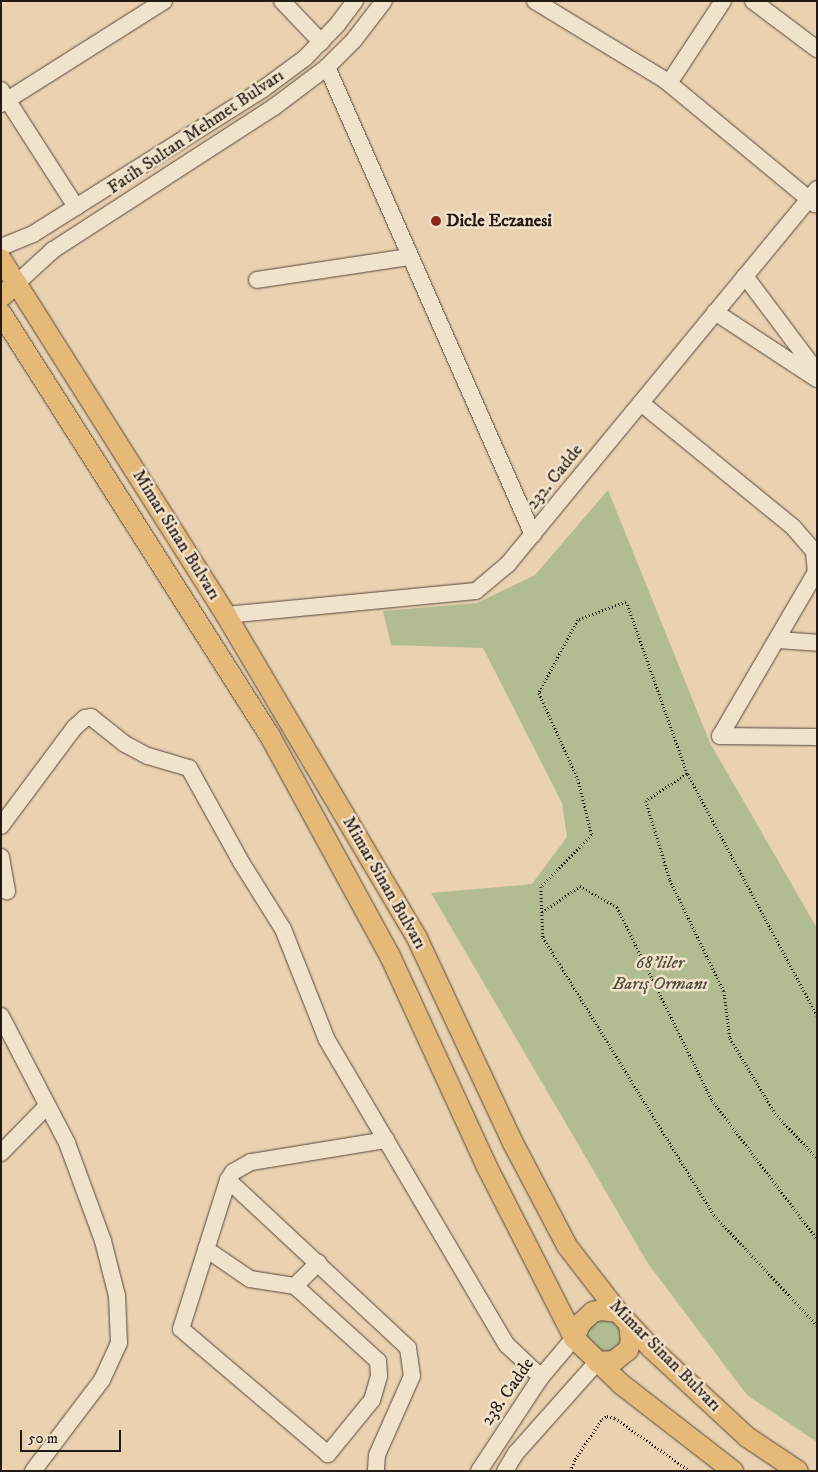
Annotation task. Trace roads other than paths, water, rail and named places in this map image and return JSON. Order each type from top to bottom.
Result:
[{"type":"main road","name":"Mimar Sinan Bulvarı","points":[[1,259],[226,615],[417,938],[513,1143],[567,1246],[624,1318],[651,1348],[747,1437],[798,1471]]},
{"type":"main road","points":[[1,297],[17,283]]},
{"type":"main road","name":"Mimar Sinan Bulvarı","points":[[1,313],[270,736],[390,956],[486,1165],[574,1338],[621,1384],[733,1471]]},
{"type":"main road","points":[[574,1338],[581,1323],[593,1312],[601,1310],[624,1318],[631,1342],[628,1350],[614,1361],[597,1362]]},
{"type":"street","points":[[76,207],[3,98],[164,1]]},
{"type":"street","points":[[282,1],[321,42]]},
{"type":"street","name":"Fatih Sultan Mehmet Bulvarı","points":[[1,247],[33,234],[262,89],[305,58],[355,1]]},
{"type":"street","name":"Fatih Sultan Mehmet Bulvarı","points":[[17,283],[53,250],[274,107],[327,67],[354,40],[384,1]]},
{"type":"street","points":[[535,1],[669,83],[814,198]]},
{"type":"street","points":[[669,83],[723,1]]},
{"type":"street","points":[[753,1],[817,49]]},
{"type":"street","points":[[327,67],[409,258],[533,535]]},
{"type":"street","name":"232. Cadde","points":[[226,615],[476,590],[508,564],[745,276],[814,198]]},
{"type":"street","points":[[257,280],[409,258]]},
{"type":"street","points":[[745,276],[817,372]]},
{"type":"street","points":[[715,312],[817,379]]},
{"type":"street","points":[[641,403],[793,527],[816,550],[816,572],[778,640],[720,736],[817,737]]},
{"type":"street","points":[[778,640],[817,643]]},
{"type":"street","points":[[1,826],[74,728],[85,718],[91,717],[125,744],[148,756],[189,768],[241,862],[283,929],[327,1040],[507,1345],[541,1377]]},
{"type":"street","points":[[1,857],[7,891]]},
{"type":"street","points":[[1,1016],[67,1143],[103,1241],[117,1296],[119,1343],[102,1380],[33,1471]]},
{"type":"street","points":[[1,1153],[47,1106]]},
{"type":"street","points":[[206,1249],[250,1279],[295,1286],[378,1361],[379,1376],[372,1400],[328,1454],[181,1329],[206,1249],[228,1180],[233,1172],[251,1162],[386,1140]]},
{"type":"street","points":[[228,1180],[408,1348],[412,1376],[377,1455],[376,1471]]},
{"type":"street","points":[[295,1286],[318,1263]]},
{"type":"street","name":"238. Cadde","points":[[479,1471],[541,1377],[574,1338]]},
{"type":"street","points":[[505,1471],[516,1453],[597,1362]]},
{"type":"place","name":"Dicle Eczanesi","points":[[436,221]]},
{"type":"park label","name":"68'liler Barış Ormanı","points":[[660,974]]}]
